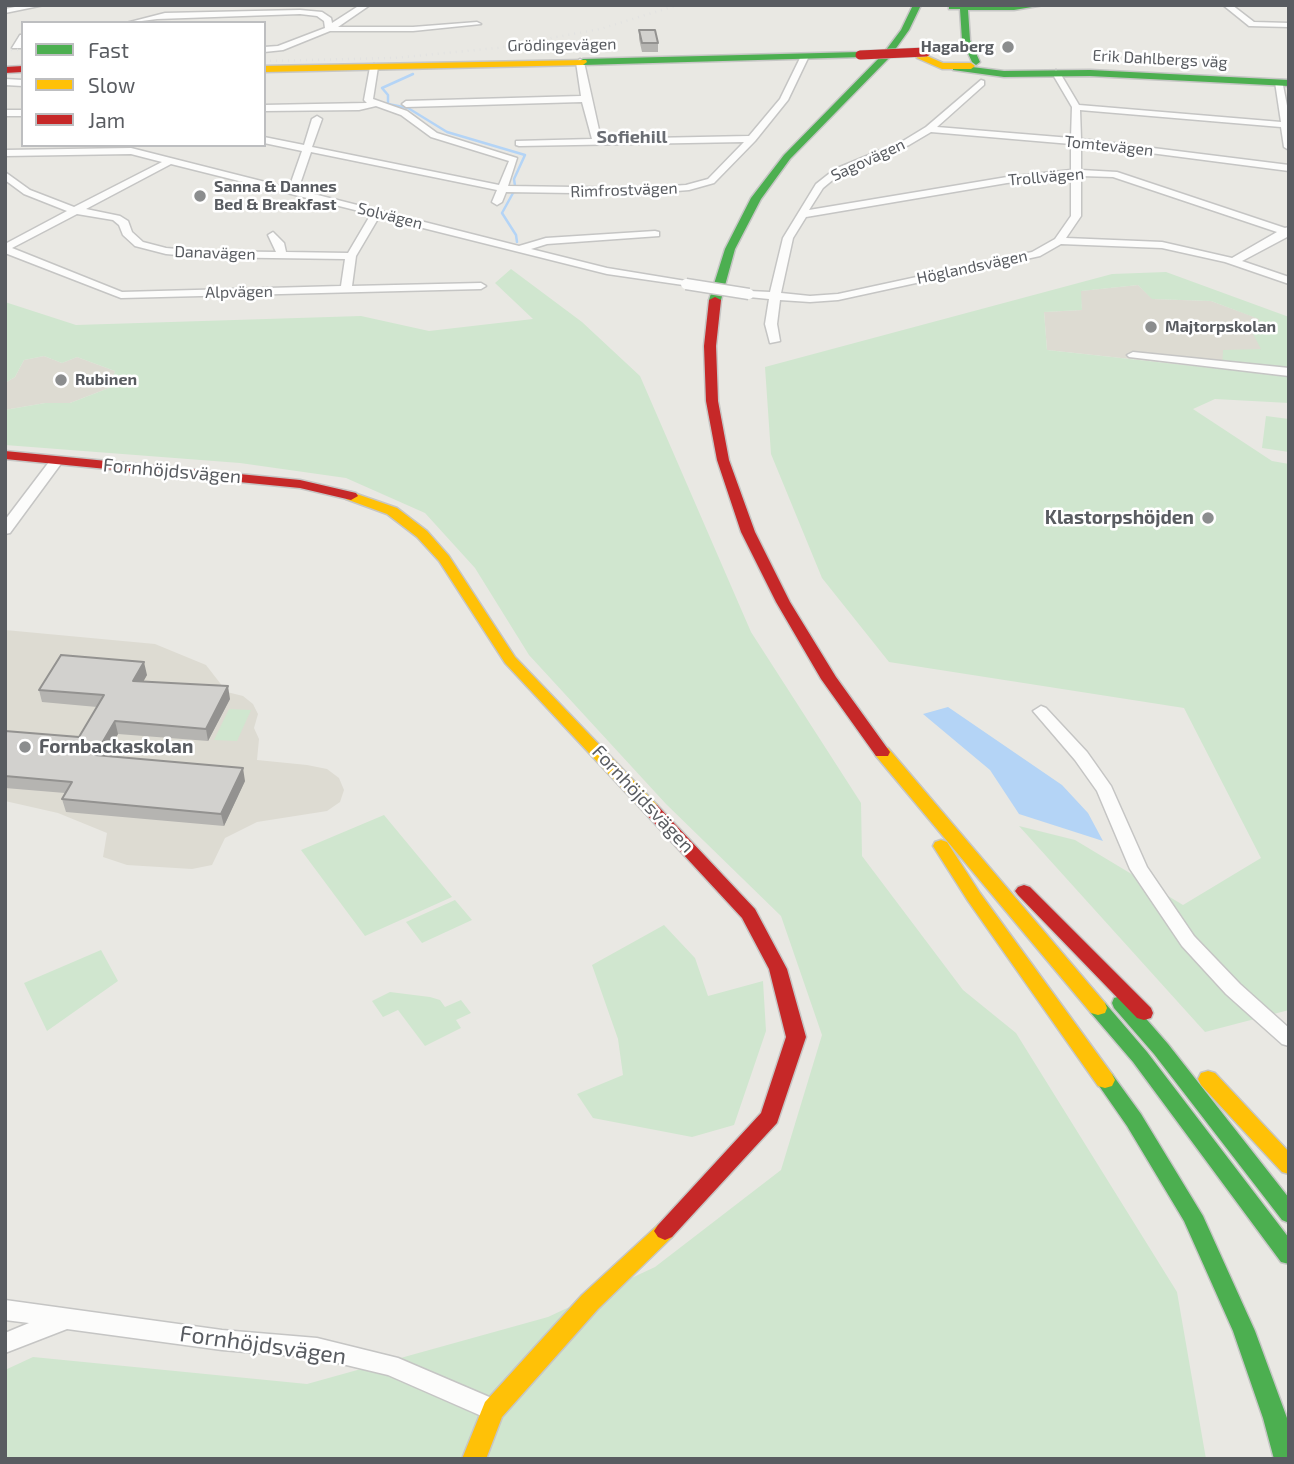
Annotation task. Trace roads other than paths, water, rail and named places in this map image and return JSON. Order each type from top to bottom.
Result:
[{"type":"main road","points":[[916,5],[905,30],[886,56],[787,157],[756,198],[730,249],[714,305],[710,346],[712,401],[723,460],[748,531],[783,603],[829,679],[883,754],[974,898],[1134,1120],[1192,1216],[1244,1331],[1275,1418],[1286,1459]]},
{"type":"main road","points":[[729,403],[725,346],[730,305],[742,257],[754,229],[769,199],[800,158],[898,56],[916,32],[927,5]]},
{"type":"main road","points":[[958,6],[1040,5]]},
{"type":"main road","points":[[932,54],[953,49],[958,44],[958,6]]},
{"type":"main road","points":[[956,68],[975,59],[966,40],[958,6]]},
{"type":"main road","name":"Grödingevägen","points":[[932,54],[937,65],[956,68]]},
{"type":"main road","name":"Grödingevägen","points":[[266,69],[860,55],[932,54],[975,59]]},
{"type":"main road","name":"Erik Dahlbergs väg","points":[[975,59],[997,71],[1029,73]]},
{"type":"main road","name":"Erik Dahlbergs väg","points":[[956,68],[1004,74],[1056,73],[1284,83]]},
{"type":"main road","name":"Fornhöjdsvägen","points":[[5,456],[300,484],[349,495],[392,511],[422,534],[444,559],[510,660],[749,914],[778,969],[796,1037],[770,1118],[680,1218],[590,1303],[494,1410],[474,1459]]},
{"type":"main road","points":[[801,600],[814,621]]},
{"type":"main road","points":[[883,754],[1140,1057],[1222,1162],[1289,1255]]},
{"type":"main road","points":[[1289,1166],[1176,1044],[1019,886],[1161,1049],[1289,1214]]},
{"type":"street","points":[[5,11],[40,5]]},
{"type":"street","points":[[158,17],[186,5]]},
{"type":"street","points":[[266,50],[279,48],[329,29],[366,5]]},
{"type":"street","points":[[1227,5],[1252,24],[1289,25]]},
{"type":"street","points":[[139,21],[158,17],[300,12],[319,14],[328,20],[329,29]]},
{"type":"street","points":[[329,29],[413,29],[477,24]]},
{"type":"street","name":"Rimfrostvägen","points":[[266,140],[505,189],[640,191],[686,188],[711,181],[752,139],[784,100],[805,57]]},
{"type":"street","points":[[580,62],[597,142]]},
{"type":"street","points":[[374,66],[367,96],[376,103],[404,113],[434,135],[510,156],[514,160],[498,202]]},
{"type":"street","points":[[1056,73],[1076,107],[1076,216],[1059,241]]},
{"type":"street","name":"Sagovägen","points":[[774,341],[771,324],[788,238],[819,186],[838,171],[906,143],[929,129],[981,83]]},
{"type":"street","points":[[1284,83],[1289,147]]},
{"type":"street","points":[[406,104],[586,99]]},
{"type":"street","points":[[266,108],[359,107],[376,103]]},
{"type":"street","points":[[1076,107],[1286,125]]},
{"type":"street","points":[[293,191],[309,150],[317,119]]},
{"type":"street","name":"Tomtevägen","points":[[929,129],[1076,141],[1289,168]]},
{"type":"street","points":[[519,143],[752,139]]},
{"type":"street","name":"Solvägen","points":[[5,153],[125,148],[607,271],[775,297]]},
{"type":"street","points":[[5,164],[49,153]]},
{"type":"street","points":[[5,248],[72,210],[170,161]]},
{"type":"street","name":"Trollvägen","points":[[800,215],[1007,180],[1075,173],[1114,174],[1288,232]]},
{"type":"street","name":"Danavägen","points":[[5,175],[27,192],[72,210],[116,218],[124,223],[127,233],[139,244],[166,251],[351,256]]},
{"type":"street","points":[[346,289],[351,256],[377,212]]},
{"type":"street","points":[[1233,262],[1288,232]]},
{"type":"street","name":"Danavägen","points":[[273,234],[282,255]]},
{"type":"street","points":[[519,248],[546,241],[655,234]]},
{"type":"street","name":"Höglandsvägen","points":[[775,297],[838,297],[1036,254],[1059,241],[1161,245],[1233,262],[1289,281]]},
{"type":"street","name":"Alpvägen","points":[[5,248],[121,295],[481,286]]},
{"type":"street","points":[[1133,355],[1289,372]]},
{"type":"street","points":[[5,530],[57,461]]},
{"type":"street","points":[[1041,711],[1081,756],[1105,790],[1139,869],[1188,941],[1233,989],[1289,1039]]},
{"type":"street","name":"Fornhöjdsvägen","points":[[5,1310],[222,1340],[317,1348],[390,1365],[494,1410]]},
{"type":"street","name":"Fornhöjdsvägen","points":[[5,1343],[65,1319]]},
{"type":"water","points":[[948,707],[1062,785],[1088,813],[1103,841],[1019,814],[990,770],[923,714]]},
{"type":"waterway","points":[[413,74],[382,88],[388,95],[388,104],[408,108],[447,132],[525,155],[514,179],[515,186]]},
{"type":"waterway","points":[[513,193],[502,213],[516,235],[517,242]]},
{"type":"railway","points":[[266,61],[394,58],[497,48],[600,29],[678,5]]},
{"type":"railway","points":[[5,50],[21,50]]},
{"type":"place","name":"Hagaberg","points":[[1008,47]]},
{"type":"place","name":"Sanna & Dannes Bed & Breakfast","points":[[200,196]]},
{"type":"place","name":"Majtorpskolan","points":[[1151,327]]},
{"type":"place","name":"Rubinen","points":[[61,380]]},
{"type":"place","name":"Klastorpshöjden","points":[[1208,518]]},
{"type":"place","name":"Fornbackaskolan","points":[[25,747]]},
{"type":"district","name":"Sofiehill","points":[[632,137]]}]
